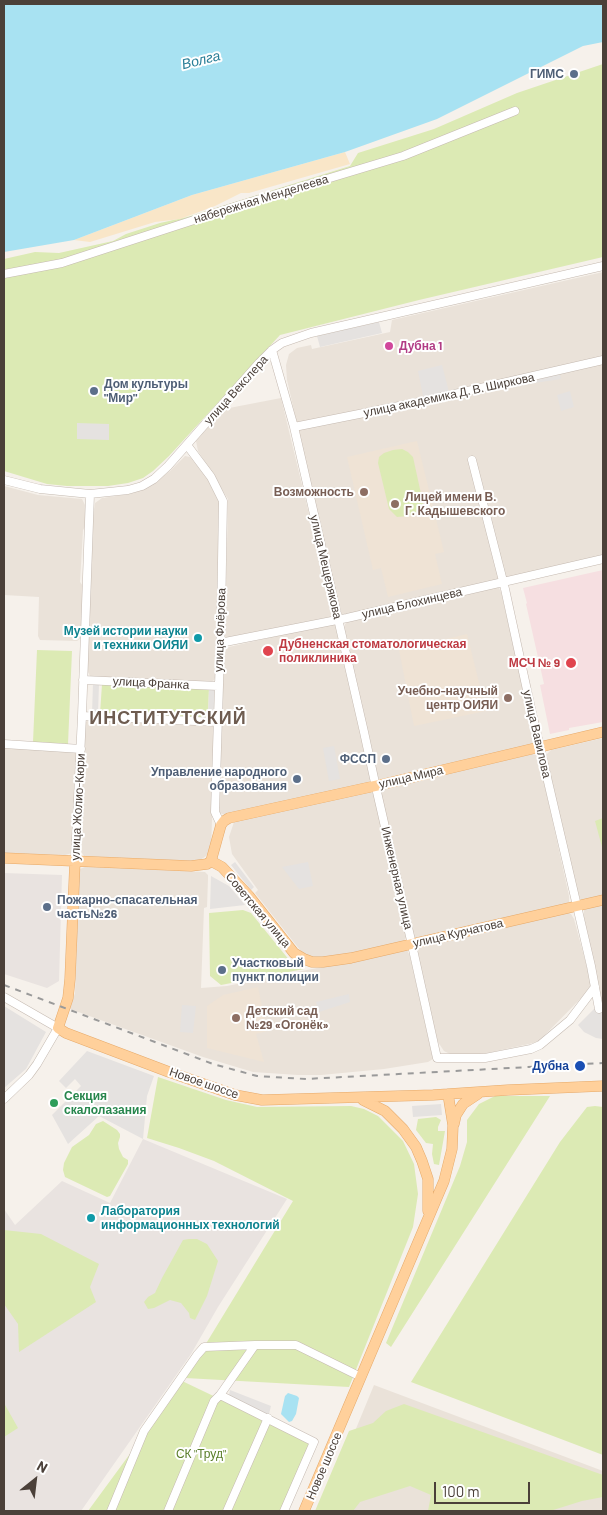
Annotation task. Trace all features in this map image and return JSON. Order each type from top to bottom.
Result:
[{"type":"main road","name":"улица Мира","points":[[221,825],[224,821],[238,815],[376,786],[603,732]]},
{"type":"main road","points":[[4,858],[191,866],[207,864],[211,861],[221,825]]},
{"type":"main road","name":"улица Жолио-Кюри","points":[[58,1028],[68,998],[70,979],[75,861]]},
{"type":"main road","name":"Советская улица","points":[[211,861],[222,867],[254,902],[294,952],[312,962]]},
{"type":"main road","name":"улица Курчатова","points":[[312,962],[350,958],[603,900]]},
{"type":"main road","name":"Новое шоссе","points":[[58,1028],[66,1033],[169,1072],[235,1095],[250,1098],[274,1101],[448,1094],[453,1125],[450,1165],[304,1511]]},
{"type":"main road","points":[[448,1094],[603,1086]]},
{"type":"main road","name":"Новое шоссе","points":[[453,1125],[456,1115],[463,1104],[483,1091]]},
{"type":"main road","points":[[390,1097],[386,1104],[387,1113],[390,1116]]},
{"type":"main road","name":"Новое шоссе","points":[[357,1098],[374,1105],[390,1116],[403,1129],[416,1147],[428,1178],[429,1207],[425,1227]]},
{"type":"main road","points":[[428,1178],[433,1184],[444,1181]]},
{"type":"street","name":"набережная Менделеева","points":[[4,274],[62,263],[237,206],[403,156],[515,111]]},
{"type":"street","name":"улица Векслера","points":[[4,480],[40,489],[90,494],[128,490],[142,486],[154,479],[168,466],[259,363],[282,343],[311,333],[603,266]]},
{"type":"street","name":"улица Мещерякова","points":[[272,350],[294,428],[376,786]]},
{"type":"street","name":"улица академика Д. В. Ширкова","points":[[294,428],[424,401],[603,360]]},
{"type":"street","name":"улица Флёрова","points":[[187,445],[211,477],[223,501],[215,812],[221,825]]},
{"type":"street","name":"улица Вавилова","points":[[472,460],[503,582],[599,1009]]},
{"type":"street","name":"улица Жолио-Кюри","points":[[75,861],[84,680],[90,494]]},
{"type":"street","name":"улица Блохинцева","points":[[220,643],[338,619],[603,559]]},
{"type":"street","name":"улица Франка","points":[[84,680],[218,686]]},
{"type":"street","points":[[82,716],[218,722]]},
{"type":"street","points":[[4,744],[81,749]]},
{"type":"street","name":"Инженерная улица","points":[[376,786],[437,1058],[485,1058],[540,1045],[570,1020],[595,987]]},
{"type":"street","points":[[4,998],[58,1028]]},
{"type":"street","name":"улица Жолио-Кюри","points":[[4,1099],[29,1074],[58,1028]]},
{"type":"street","points":[[168,1511],[214,1401],[255,1345]]},
{"type":"street","points":[[111,1511],[144,1430],[204,1347],[296,1345],[361,1377]]},
{"type":"street","points":[[220,1395],[314,1442],[284,1511]]},
{"type":"street","points":[[227,1511],[268,1418]]},
{"type":"shaded area","points":[[603,272],[603,556],[341,615],[287,380],[286,365],[289,354],[297,348],[311,345],[312,349],[390,332],[392,320]]},
{"type":"shaded area","points":[[379,322],[382,333],[320,347],[317,336]]},
{"type":"shaded area","points":[[442,365],[450,396],[424,401],[418,371]]},
{"type":"shaded area","points":[[559,370],[561,379],[528,384],[526,378]]},
{"type":"shaded area","points":[[570,391],[574,407],[561,411],[557,395]]},
{"type":"shaded area","points":[[281,398],[333,613],[332,617],[328,619],[227,639],[225,636],[228,499],[198,451],[196,441],[224,409]]},
{"type":"shaded area","points":[[77,423],[109,424],[109,440],[77,439]]},
{"type":"shaded area","name":"Лицей имени В. Г. Кадышевского","points":[[417,441],[444,552],[435,554],[442,584],[388,597],[381,568],[373,570],[347,457]]},
{"type":"shaded area","points":[[185,456],[190,457],[207,478],[219,503],[216,676],[211,682],[90,676],[87,670],[95,503],[102,498],[130,494],[148,487],[170,471]]},
{"type":"shaded area","points":[[4,486],[38,495],[82,499],[86,507],[80,582],[83,586],[81,638],[77,641],[40,640],[38,636],[39,597],[4,595]]},
{"type":"shaded area","name":"МСЧ № 9","points":[[603,570],[603,722],[569,728],[569,730],[550,734],[540,685],[544,684],[523,588]]},
{"type":"shaded area","points":[[499,588],[501,592],[535,741],[534,745],[380,780],[377,776],[344,629],[345,624],[348,621]]},
{"type":"shaded area","points":[[329,624],[335,625],[337,629],[371,777],[369,783],[225,815],[220,813],[224,655],[226,649]]},
{"type":"shaded area","points":[[467,634],[486,711],[414,726],[399,650]]},
{"type":"shaded area","points":[[93,683],[99,684],[98,714],[92,714]]},
{"type":"shaded area","points":[[209,688],[215,688],[213,719],[208,718]]},
{"type":"shaded area","points":[[90,719],[210,724],[215,727],[211,851],[206,856],[199,861],[193,861],[84,856],[80,850],[85,723]]},
{"type":"shaded area","points":[[603,738],[603,896],[581,900],[578,895],[547,754],[551,750]]},
{"type":"shaded area","points":[[334,746],[340,779],[329,781],[323,748]]},
{"type":"shaded area","points":[[4,747],[73,751],[78,755],[72,853],[65,855],[4,853]]},
{"type":"shaded area","points":[[532,754],[537,755],[539,759],[569,902],[565,905],[420,939],[415,938],[412,934],[382,791],[387,788]]},
{"type":"shaded area","points":[[367,792],[374,794],[407,934],[406,938],[403,942],[322,960],[304,955],[255,893],[258,890],[232,854],[229,837],[234,822],[240,818]]},
{"type":"shaded area","points":[[235,862],[254,887],[251,890],[231,865]]},
{"type":"shaded area","points":[[308,862],[313,886],[299,889],[282,867]]},
{"type":"shaded area","points":[[85,867],[205,872],[208,875],[207,907],[204,908],[201,988],[227,986],[407,950],[410,956],[433,1059],[428,1062],[384,1069],[321,1075],[253,1072],[203,1057],[70,1009],[75,993],[79,874],[80,869]]},
{"type":"shaded area","points":[[4,873],[62,875],[59,981],[47,988],[4,974]]},
{"type":"shaded area","points":[[211,876],[229,886],[245,905],[210,909]]},
{"type":"shaded area","points":[[603,904],[603,1007],[584,918],[584,910],[588,907]]},
{"type":"shaded area","points":[[567,912],[574,919],[592,986],[589,990],[538,1042],[487,1053],[456,1057],[444,1051],[438,1042],[416,952],[417,948]]},
{"type":"shaded area","name":"Детский сад №29 «Огонёк»","points":[[258,987],[267,1031],[256,1034],[264,1062],[207,1048],[207,1006],[223,995]]},
{"type":"shaded area","points":[[349,994],[350,1002],[319,1012],[316,1002]]},
{"type":"shaded area","points":[[182,1005],[196,1006],[193,1033],[180,1032]]},
{"type":"shaded area","points":[[4,1006],[46,1032],[26,1069],[4,1088]]},
{"type":"shaded area","points":[[603,1008],[603,1039],[584,1032],[578,1025],[594,1009]]},
{"type":"shaded area","points":[[87,1051],[154,1076],[147,1096],[143,1139],[99,1116],[68,1144],[52,1115],[81,1086],[75,1079],[66,1088],[59,1081]]},
{"type":"shaded area","points":[[441,1104],[442,1115],[413,1117],[412,1106]]},
{"type":"shaded area","points":[[143,1139],[287,1199],[218,1307],[191,1354],[81,1511],[4,1511],[4,1209],[15,1225],[62,1181],[110,1203]]},
{"type":"shaded area","points":[[374,1385],[603,1471],[603,1511],[322,1511]]},
{"type":"shaded area","points":[[230,1390],[271,1406],[268,1418],[228,1400]]},
{"type":"green space","points":[[603,64],[603,257],[280,335],[169,456],[143,478],[128,483],[108,486],[67,486],[47,484],[4,471],[4,259],[35,252],[59,253],[113,241],[126,234],[160,223],[187,217],[350,166],[358,153],[434,129],[517,93]]},
{"type":"green space","points":[[402,449],[413,457],[423,503],[419,511],[408,516],[397,517],[389,509],[378,463],[379,457],[384,453]]},
{"type":"green space","points":[[37,650],[72,651],[68,744],[33,742]]},
{"type":"green space","points":[[102,684],[209,688],[208,718],[100,714]]},
{"type":"green space","points":[[603,818],[603,847],[602,847],[595,821]]},
{"type":"green space","points":[[243,910],[251,913],[290,961],[304,969],[221,985],[210,976],[209,913]]},
{"type":"green space","points":[[158,1077],[226,1100],[257,1107],[351,1106],[364,1109],[378,1116],[403,1141],[414,1164],[418,1194],[413,1227],[349,1387],[185,1378],[293,1201],[214,1161],[147,1138]]},
{"type":"green space","points":[[495,1096],[550,1096],[391,1347],[386,1343],[460,1166],[467,1142],[467,1120],[479,1104]]},
{"type":"green space","points":[[587,1107],[603,1107],[603,1455],[411,1382],[560,1142]]},
{"type":"green space","points":[[436,1117],[441,1120],[438,1131],[445,1131],[439,1165],[434,1164],[433,1144],[426,1143],[416,1130],[418,1119]]},
{"type":"green space","points":[[103,1121],[120,1134],[119,1149],[123,1157],[128,1160],[128,1164],[110,1196],[107,1197],[65,1177],[63,1170],[64,1163],[72,1147],[89,1135],[96,1124]]},
{"type":"green space","points":[[4,1230],[41,1234],[99,1264],[90,1287],[96,1302],[19,1352],[18,1324],[4,1304]]},
{"type":"green space","points":[[197,1239],[207,1244],[218,1261],[207,1296],[195,1320],[190,1318],[189,1313],[181,1303],[170,1300],[148,1309],[144,1302],[155,1293],[183,1240]]},
{"type":"green space","name":"СК \"Труд\"","points":[[180,1380],[316,1445],[288,1511],[88,1511],[146,1432]]},
{"type":"green space","points":[[4,1403],[18,1428],[4,1437]]},
{"type":"green space","points":[[404,1404],[603,1475],[603,1497],[550,1511],[428,1511],[431,1495],[410,1486],[360,1502],[353,1511],[315,1511],[349,1431],[373,1423],[386,1411]]},
{"type":"sand","points":[[345,152],[350,164],[249,193],[241,193],[215,206],[180,219],[155,222],[90,242],[74,240],[192,195]]},
{"type":"water","name":"Волга","points":[[4,4],[603,4],[603,42],[583,46],[437,119],[345,152],[192,195],[74,240],[4,252]]},
{"type":"water","points":[[288,1393],[299,1398],[296,1414],[292,1421],[289,1422],[281,1414],[285,1396]]},
{"type":"railway","points":[[4,985],[213,1064],[257,1076],[306,1079],[603,1063]]},
{"type":"place","name":"ГИМС","points":[[574,74]]},
{"type":"place","name":"Дубна 1","points":[[389,346]]},
{"type":"place","name":"Дом культуры \"Мир\"","points":[[94,391]]},
{"type":"place","name":"Возможность","points":[[364,492]]},
{"type":"place","name":"Лицей имени В. Г. Кадышевского","points":[[395,504]]},
{"type":"place","name":"Музей истории науки и техники ОИЯИ","points":[[198,638]]},
{"type":"place","name":"Дубненская стоматологическая поликлиника","points":[[268,651]]},
{"type":"place","name":"МСЧ № 9","points":[[571,663]]},
{"type":"place","name":"Учебно-научный центр ОИЯИ","points":[[508,698]]},
{"type":"place","name":"ФССП","points":[[386,759]]},
{"type":"place","name":"Управление народного образования","points":[[297,779]]},
{"type":"place","name":"Пожарно-спасательная часть№26","points":[[47,907]]},
{"type":"place","name":"Участковый пункт полиции","points":[[222,970]]},
{"type":"place","name":"Детский сад №29 «Огонёк»","points":[[236,1018]]},
{"type":"place","name":"Дубна","points":[[580,1066]]},
{"type":"place","name":"Секция скалолазания","points":[[54,1103]]},
{"type":"place","name":"Лаборатория информационных технологий","points":[[91,1218]]},
{"type":"district","name":"ИНСТИТУТСКИЙ","points":[[168,718]]}]
